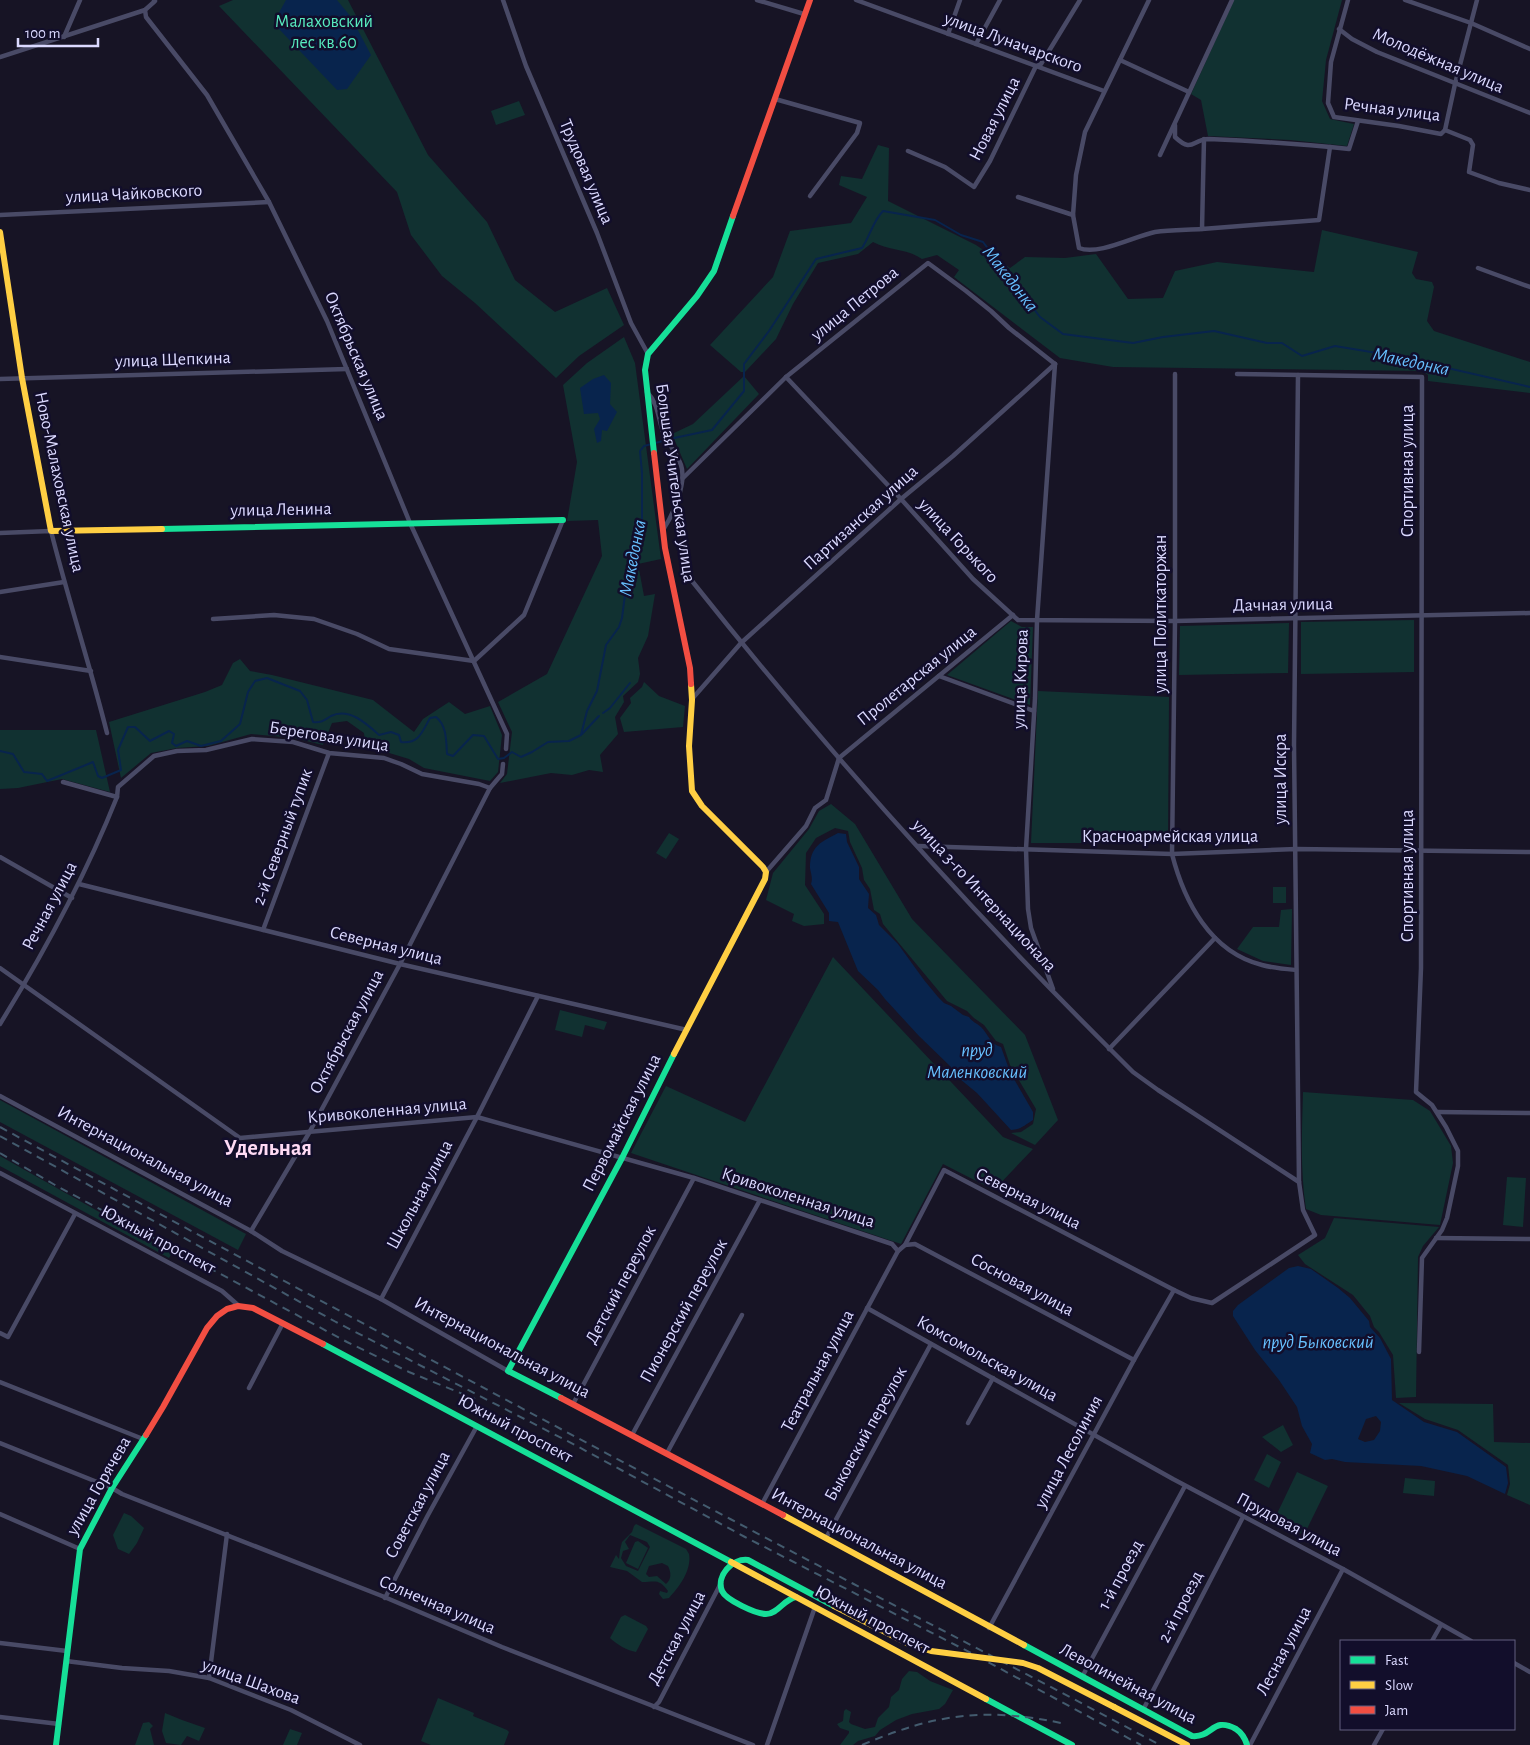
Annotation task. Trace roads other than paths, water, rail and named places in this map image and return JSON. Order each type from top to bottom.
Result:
[{"type":"main road","points":[[648,354],[698,296],[714,271],[810,0]]},
{"type":"main road","name":"Ново-Малаховская улица","points":[[0,232],[22,378],[51,531]]},
{"type":"main road","name":"Большая Учительская улица","points":[[648,354],[645,370],[650,430],[665,548],[690,668],[692,700],[689,746],[692,791],[702,806],[766,872]]},
{"type":"main road","name":"улица Ленина","points":[[51,531],[563,520]]},
{"type":"main road","name":"Первомайская улица","points":[[508,1371],[622,1158],[762,888],[766,872]]},
{"type":"main road","name":"Южный проспект","points":[[239,1306],[253,1308],[283,1323],[1072,1745]]},
{"type":"main road","name":"улица Горячева","points":[[56,1745],[80,1549],[112,1488],[143,1439],[211,1322],[223,1311],[239,1306]]},
{"type":"main road","name":"Интернациональная улица","points":[[508,1371],[667,1453],[990,1628]]},
{"type":"main road","points":[[798,1598],[790,1598],[767,1614],[753,1611],[726,1597],[722,1591],[722,1581],[732,1563],[743,1559],[755,1562],[834,1606],[909,1644],[931,1651],[1023,1663],[1038,1668],[1188,1745]]},
{"type":"main road","points":[[776,1586],[781,1595],[781,1605]]},
{"type":"main road","name":"Леволинейная улица","points":[[990,1628],[1196,1737],[1202,1736],[1217,1726],[1224,1724],[1238,1731],[1248,1745]]},
{"type":"street","points":[[64,37],[80,0]]},
{"type":"street","points":[[0,58],[145,10],[154,0]]},
{"type":"street","points":[[757,0],[804,14]]},
{"type":"street","name":"улица Луначарского","points":[[856,0],[1104,91]]},
{"type":"street","points":[[948,34],[960,0]]},
{"type":"street","points":[[976,44],[1000,0]]},
{"type":"street","name":"Новая улица","points":[[908,151],[945,167],[974,187],[990,161],[1036,66],[1041,64],[1080,0]]},
{"type":"street","points":[[1149,0],[1085,132],[1077,168],[1073,215],[1079,248],[1086,250],[1122,243],[1154,232],[1318,220],[1330,147]]},
{"type":"street","points":[[1160,155],[1232,0]]},
{"type":"street","points":[[1339,29],[1348,0]]},
{"type":"street","points":[[1405,0],[1471,23],[1530,49]]},
{"type":"street","points":[[1445,130],[1477,0]]},
{"type":"street","name":"Трудовая улица","points":[[505,1],[526,66],[597,233],[631,323],[648,354]]},
{"type":"street","name":"Октябрьская улица","points":[[145,10],[146,16],[208,96],[269,202],[327,320],[410,522],[507,734],[506,749]]},
{"type":"street","name":"Молодёжная улица","points":[[1339,29],[1352,39],[1377,52],[1530,113]]},
{"type":"street","name":"Речная улица","points":[[1339,29],[1331,62],[1328,103],[1334,117],[1440,134],[1445,130],[1470,140],[1473,145],[1469,172],[1499,183],[1530,190]]},
{"type":"street","points":[[1120,60],[1189,92]]},
{"type":"street","points":[[775,99],[860,123],[857,133],[810,196]]},
{"type":"street","points":[[1175,125],[1175,137],[1183,144],[1193,146],[1204,139],[1273,141],[1349,149],[1358,121]]},
{"type":"street","points":[[1202,228],[1204,139]]},
{"type":"street","points":[[1018,197],[1073,215]]},
{"type":"street","name":"улица Чайковского","points":[[0,215],[269,202]]},
{"type":"street","name":"улица Петрова","points":[[682,479],[786,377],[928,263],[966,291],[1009,328],[1056,364]]},
{"type":"street","points":[[1478,268],[1530,287]]},
{"type":"street","name":"Партизанская улица","points":[[692,700],[741,643],[1056,364]]},
{"type":"street","name":"улица Кирова","points":[[1054,992],[1031,928],[1028,909],[1026,849],[1037,620],[1056,364]]},
{"type":"street","name":"улица Щепкина","points":[[0,379],[347,369]]},
{"type":"street","name":"улица Политкаторжан","points":[[1176,374],[1176,622],[1172,854],[1178,879],[1191,905],[1198,917],[1216,938],[1234,953],[1261,965],[1296,970]]},
{"type":"street","points":[[1237,374],[1298,375]]},
{"type":"street","name":"Спортивная улица","points":[[1298,375],[1422,377],[1422,851],[1421,968],[1416,1092],[1432,1105],[1437,1112],[1458,1151],[1458,1166],[1447,1218],[1422,1258],[1419,1352]]},
{"type":"street","name":"улица Искра","points":[[1174,1290],[1191,1298],[1212,1303],[1315,1235],[1303,1210],[1298,1182],[1295,618],[1298,375]]},
{"type":"street","name":"улица Горького","points":[[786,377],[901,500],[972,580],[1013,616]]},
{"type":"street","points":[[647,392],[653,398],[664,433],[682,467],[682,479],[676,504],[671,518],[663,530]]},
{"type":"street","points":[[213,619],[274,615],[314,619],[357,634],[389,649],[474,661],[524,615],[563,520]]},
{"type":"street","name":"улица Ленина","points":[[0,532],[51,531]]},
{"type":"street","name":"Ново-Малаховская улица","points":[[51,531],[107,734]]},
{"type":"street","name":"улица 3-го Интернационала","points":[[692,581],[741,643],[839,758],[1005,942],[1109,1049],[1134,1072],[1298,1182]]},
{"type":"street","points":[[0,592],[64,582]]},
{"type":"street","name":"Дачная улица","points":[[1037,620],[1176,622],[1530,613]]},
{"type":"street","points":[[1013,616],[1018,620],[1037,620]]},
{"type":"street","name":"Пролетарская улица","points":[[839,758],[1013,616]]},
{"type":"street","points":[[0,656],[91,671]]},
{"type":"street","points":[[939,676],[1034,711]]},
{"type":"street","name":"Береговая улица","points":[[117,797],[118,787],[154,756],[178,751],[206,750],[252,739],[293,742],[329,753],[384,758],[422,774],[479,784],[490,788]]},
{"type":"street","name":"2-й Северный тупик","points":[[263,930],[329,753]]},
{"type":"street","points":[[766,872],[806,826],[815,808],[826,800],[839,758]]},
{"type":"street","name":"Октябрьская улица","points":[[250,1231],[309,1133],[400,964],[490,788],[502,774],[503,764]]},
{"type":"street","points":[[63,782],[117,797]]},
{"type":"street","name":"Речная улица","points":[[0,1024],[72,898],[117,797]]},
{"type":"street","name":"Красноармейская улица","points":[[918,846],[1172,854],[1296,849],[1530,852]]},
{"type":"street","points":[[0,857],[72,898]]},
{"type":"street","name":"Северная улица","points":[[79,884],[400,964],[687,1030]]},
{"type":"street","points":[[1109,1049],[1216,938]]},
{"type":"street","name":"Кривоколенная улица","points":[[0,968],[240,1138],[477,1117],[694,1178],[892,1244],[898,1251]]},
{"type":"street","name":"Школьная улица","points":[[381,1299],[477,1117],[538,996]]},
{"type":"street","name":"Интернациональная улица","points":[[0,1096],[250,1231],[282,1251],[381,1299],[508,1371]]},
{"type":"street","points":[[1437,1112],[1530,1113]]},
{"type":"street","name":"Северная улица","points":[[906,1245],[944,1170],[1174,1290]]},
{"type":"street","name":"Южный проспект","points":[[0,1173],[222,1290],[239,1306]]},
{"type":"street","name":"Детский переулок","points":[[573,1404],[694,1178]]},
{"type":"street","name":"Пионерский переулок","points":[[632,1435],[760,1200]]},
{"type":"street","points":[[0,1333],[8,1337],[75,1214]]},
{"type":"street","points":[[1436,1238],[1530,1240]]},
{"type":"street","name":"Сосновая улица","points":[[906,1245],[915,1244],[1134,1360]]},
{"type":"street","points":[[898,1251],[906,1245]]},
{"type":"street","name":"Театральная улица","points":[[762,1504],[898,1251]]},
{"type":"street","name":"улица Лесолиния","points":[[990,1628],[1134,1360],[1174,1290]]},
{"type":"street","name":"Комсомольская улица","points":[[868,1308],[1094,1434]]},
{"type":"street","points":[[667,1453],[742,1315]]},
{"type":"street","points":[[249,1388],[283,1323]]},
{"type":"street","name":"Быковский переулок","points":[[826,1538],[931,1344]]},
{"type":"street","points":[[968,1422],[994,1378]]},
{"type":"street","points":[[0,1382],[143,1439]]},
{"type":"street","name":"Советская улица","points":[[385,1598],[477,1426]]},
{"type":"street","name":"Прудовая улица","points":[[1094,1434],[1185,1486],[1342,1569],[1441,1626],[1470,1640]]},
{"type":"street","name":"Солнечная улица","points":[[0,1443],[502,1647],[753,1745]]},
{"type":"street","name":"1-й проезд","points":[[1082,1677],[1185,1486]]},
{"type":"street","points":[[0,1514],[80,1549]]},
{"type":"street","name":"2-й проезд","points":[[1143,1710],[1244,1517]]},
{"type":"street","points":[[209,1678],[227,1534]]},
{"type":"street","name":"Лесная улица","points":[[1248,1745],[1342,1569]]},
{"type":"street","name":"Детская улица","points":[[654,1706],[659,1702],[722,1581]]},
{"type":"street","points":[[766,1745],[815,1607]]},
{"type":"street","points":[[1433,1640],[1441,1626]]},
{"type":"street","points":[[0,1642],[67,1651]]},
{"type":"street","name":"улица Шахова","points":[[66,1661],[122,1668],[169,1671],[209,1678],[291,1710],[360,1745]]},
{"type":"street","points":[[1515,1664],[1530,1672]]},
{"type":"street","points":[[0,1717],[59,1724]]},
{"type":"street","points":[[1374,1745],[1382,1730]]},
{"type":"water","name":"Малаховский лес кв.60","points":[[286,0],[337,0],[351,17],[371,55],[347,89],[337,90],[279,29],[275,20]]},
{"type":"water","points":[[604,375],[611,383],[610,404],[617,412],[607,431],[602,430],[601,441],[597,443],[594,429],[600,419],[598,413],[584,414],[580,388],[593,379]]},
{"type":"water","name":"пруд Маленковский","points":[[838,833],[846,834],[847,842],[859,867],[859,879],[869,894],[868,908],[876,915],[879,925],[898,944],[924,980],[944,1003],[969,1017],[981,1027],[995,1044],[1001,1047],[1010,1072],[1033,1112],[1033,1120],[1017,1129],[1011,1130],[858,971],[838,922],[829,921],[829,913],[811,884],[810,868],[814,850],[822,842]]},
{"type":"water","name":"пруд Быковский","points":[[1298,1266],[1311,1269],[1350,1298],[1369,1321],[1370,1327],[1380,1338],[1391,1359],[1392,1400],[1424,1422],[1457,1432],[1506,1467],[1508,1483],[1505,1494],[1467,1476],[1421,1466],[1325,1460],[1310,1453],[1312,1444],[1302,1426],[1297,1407],[1279,1380],[1255,1350],[1233,1316],[1233,1311],[1238,1305],[1289,1268]],"holes":[[[1376,1416],[1381,1422],[1380,1431],[1374,1440],[1365,1442],[1358,1439],[1366,1419]]]},
{"type":"waterway","name":"Македонка","points":[[0,751],[13,754],[24,772],[42,774],[47,781],[93,762],[98,776],[102,778],[121,770],[118,750],[128,727],[135,727],[150,741],[169,731],[174,734],[172,743],[176,746],[187,741],[201,746],[221,741],[240,724],[248,692],[255,681],[267,678],[300,691],[307,700],[313,722],[321,722],[338,714],[351,715],[369,726],[379,735],[391,732],[399,735],[401,742],[407,742],[416,739],[430,718],[436,717],[444,729],[447,754],[453,756],[473,735],[484,736],[498,759],[504,758],[512,752],[521,757],[548,742],[569,741],[581,735],[587,711],[597,691],[606,645],[619,627],[622,618],[626,587],[639,540],[642,521],[640,451],[644,446],[712,430],[744,391],[744,364],[769,331],[816,259],[862,248],[883,211],[935,220],[961,235],[983,242],[1040,317],[1063,334],[1133,343],[1163,337],[1214,331],[1267,343],[1282,343],[1302,356],[1335,346],[1395,356],[1530,387]]},
{"type":"waterway","points":[[603,713],[610,708],[630,683]]},
{"type":"waterway","points":[[582,734],[599,716]]},
{"type":"railway","points":[[0,1127],[563,1430],[1160,1745]]},
{"type":"railway","points":[[0,1136],[336,1322],[575,1445],[745,1537],[975,1655],[1141,1745]]},
{"type":"railway","points":[[0,1153],[55,1185],[347,1342],[409,1372],[475,1399]]},
{"type":"railway","points":[[862,1745],[914,1726],[962,1716],[1011,1716],[1066,1724]]},
{"type":"district","name":"Удельная","points":[[268,1148]]}]
